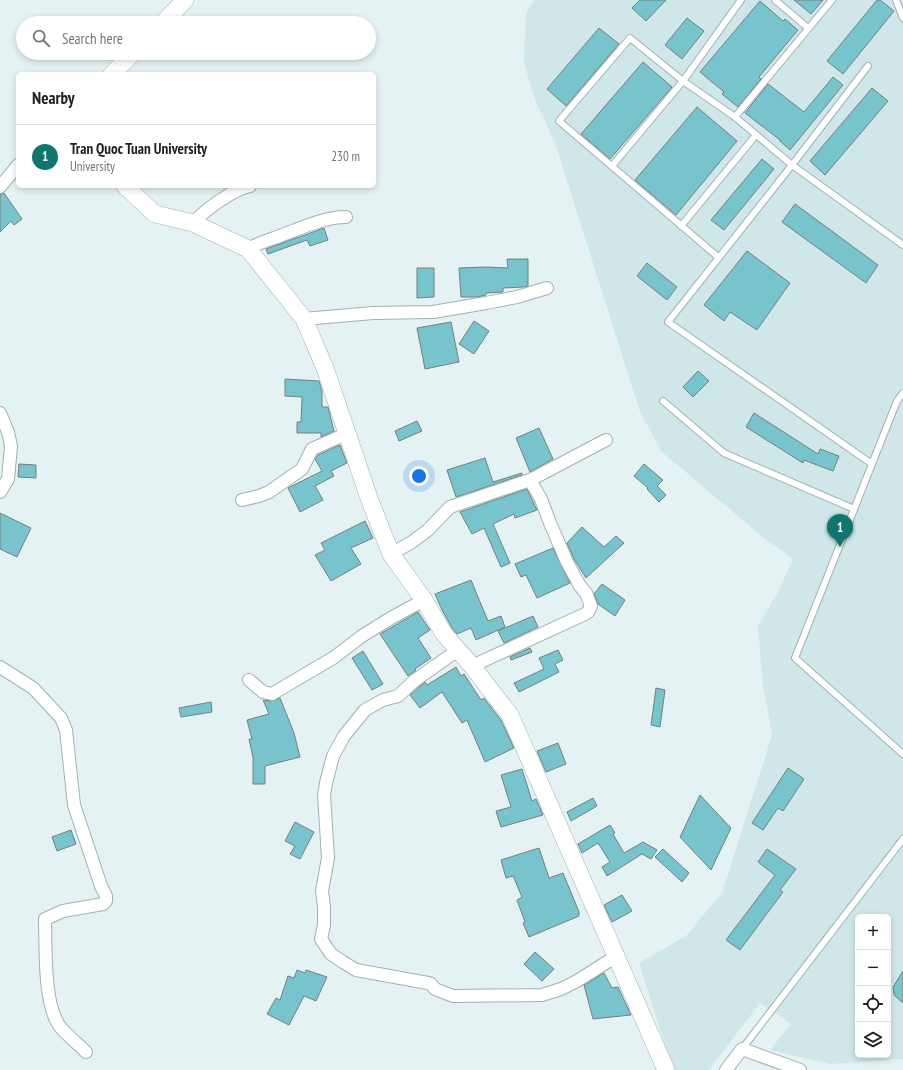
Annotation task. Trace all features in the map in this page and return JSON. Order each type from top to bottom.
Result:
[{"type":"street","points":[[170,16],[185,0]]},
{"type":"street","points":[[114,72],[126,60]]},
{"type":"street","points":[[0,187],[16,167]]},
{"type":"street","points":[[127,188],[155,214],[194,223],[248,249],[304,319],[325,368],[347,436],[391,554],[424,600],[444,634],[472,666],[510,715],[615,958],[666,1070]]},
{"type":"street","points":[[194,223],[200,215],[234,192],[245,188]]},
{"type":"street","points":[[248,249],[257,244],[297,229],[329,219],[346,217]]},
{"type":"street","points":[[304,319],[373,312],[434,312],[517,297],[547,288]]},
{"type":"street","points":[[0,413],[8,432],[11,446],[8,479],[0,492]]},
{"type":"street","points":[[242,500],[269,492],[302,469],[312,449],[339,437],[347,436]]},
{"type":"street","points":[[391,554],[412,542],[428,530],[450,507],[530,480],[606,440]]},
{"type":"street","points":[[472,666],[585,614],[591,606],[586,593],[580,586],[567,562],[541,499],[530,480]]},
{"type":"street","points":[[249,680],[263,692],[272,694],[333,658],[362,636],[391,618],[424,600]]},
{"type":"street","points":[[458,650],[414,681],[398,696],[383,700],[365,710],[344,736],[333,756],[324,796],[328,858],[322,891],[324,907],[322,939],[332,954],[356,970],[432,984],[435,989],[453,996],[542,995],[561,989],[615,958]]},
{"type":"street","points":[[0,667],[33,688],[61,718],[66,730],[74,806],[101,886],[106,896],[106,901],[103,904],[63,911],[45,919],[48,987],[52,1011],[61,1027],[86,1052]]},
{"type":"street","points":[[726,1070],[742,1049],[800,1070]]},
{"type":"lane","points":[[612,166],[683,81],[741,0]]},
{"type":"lane","points":[[775,0],[808,28]]},
{"type":"lane","points":[[735,117],[832,0]]},
{"type":"lane","points":[[896,0],[903,18]]},
{"type":"lane","points":[[718,257],[559,121],[630,38],[683,81],[735,117],[792,165],[903,245]]},
{"type":"lane","points":[[868,66],[668,322],[872,464]]},
{"type":"lane","points":[[682,226],[756,135]]},
{"type":"lane","points":[[903,393],[897,401],[795,658],[903,754]]},
{"type":"lane","points":[[663,401],[724,453],[854,509]]},
{"type":"lane","points":[[742,1049],[903,838]]},
{"type":"shaded area","points":[[534,0],[903,0],[903,1059],[830,1064],[770,1050],[791,1024],[760,1003],[709,1070],[673,1070],[639,963],[686,936],[722,893],[772,735],[763,685],[758,626],[778,592],[793,559],[759,534],[662,452],[640,412],[555,143],[535,100],[524,63],[526,13]]},
{"type":"building","points":[[640,0],[666,0],[646,21],[632,8]]},
{"type":"building","points":[[794,0],[823,0],[811,14]]},
{"type":"building","points":[[877,0],[880,0],[894,11],[843,74],[827,61]]},
{"type":"building","points":[[760,1],[783,21],[785,19],[798,30],[759,77],[761,79],[738,107],[722,94],[724,92],[700,72]]},
{"type":"building","points":[[687,18],[704,31],[682,59],[665,45]]},
{"type":"building","points":[[599,28],[619,44],[566,106],[547,89]]},
{"type":"building","points":[[643,62],[672,87],[610,159],[581,134]]},
{"type":"building","points":[[833,77],[843,85],[790,150],[780,140],[745,113],[768,84],[804,112]]},
{"type":"building","points":[[872,88],[888,101],[825,175],[810,161]]},
{"type":"building","points":[[697,107],[737,141],[676,215],[635,180]]},
{"type":"building","points":[[762,159],[774,169],[724,230],[711,220]]},
{"type":"building","points":[[4,193],[22,219],[14,225],[11,221],[0,232],[0,194]]},
{"type":"building","points":[[795,204],[878,265],[866,283],[782,222]]},
{"type":"building","points":[[324,228],[328,240],[310,246],[307,240],[268,254],[266,249]]},
{"type":"building","points":[[747,251],[790,283],[757,330],[730,312],[724,321],[704,305]]},
{"type":"building","points":[[507,259],[528,259],[528,286],[503,288],[503,292],[486,293],[486,295],[478,297],[461,297],[459,268],[508,268]]},
{"type":"building","points":[[647,263],[677,287],[667,300],[637,276]]},
{"type":"building","points":[[417,268],[434,268],[434,297],[417,298]]},
{"type":"building","points":[[474,321],[489,331],[474,354],[459,344]]},
{"type":"building","points":[[451,322],[459,362],[425,369],[417,328]]},
{"type":"building","points":[[698,371],[709,381],[693,397],[683,387]]},
{"type":"building","points":[[285,379],[319,381],[322,391],[322,407],[328,407],[334,431],[321,437],[321,433],[297,433],[297,422],[301,422],[302,397],[285,396]]},
{"type":"building","points":[[754,413],[818,454],[820,449],[839,456],[833,471],[804,460],[803,463],[746,427]]},
{"type":"building","points":[[417,421],[422,431],[399,441],[395,431]]},
{"type":"building","points":[[539,428],[553,459],[530,472],[516,438]]},
{"type":"building","points":[[340,445],[347,463],[331,471],[334,476],[315,486],[323,500],[300,512],[288,488],[322,471],[315,459],[318,455]]},
{"type":"building","points":[[485,458],[493,482],[522,473],[522,475],[456,497],[447,470]]},
{"type":"building","points":[[19,464],[36,465],[36,478],[18,477]]},
{"type":"building","points":[[644,464],[663,480],[657,486],[666,495],[659,502],[647,489],[648,488],[634,476]]},
{"type":"building","points":[[527,489],[537,510],[515,518],[514,514],[493,524],[510,563],[501,567],[484,528],[472,534],[460,512]]},
{"type":"building","points":[[0,513],[31,528],[17,557],[0,549]]},
{"type":"building","points":[[365,521],[373,538],[351,548],[361,564],[331,581],[315,555],[325,550],[321,543]]},
{"type":"building","points":[[582,527],[604,547],[616,536],[624,543],[586,578],[574,559],[567,543]]},
{"type":"building","points":[[553,548],[570,583],[537,598],[526,575],[521,577],[515,564]]},
{"type":"building","points":[[471,580],[488,621],[501,616],[505,627],[476,640],[471,628],[457,634],[442,610],[435,594]]},
{"type":"building","points":[[602,584],[625,600],[615,616],[598,604],[594,594]]},
{"type":"building","points":[[418,612],[430,630],[418,638],[431,658],[408,676],[380,634]]},
{"type":"building","points":[[533,616],[538,627],[504,643],[498,631]]},
{"type":"building","points":[[530,648],[532,652],[511,660],[510,657]]},
{"type":"building","points":[[558,650],[563,660],[555,664],[559,672],[519,692],[514,683],[544,669],[539,658]]},
{"type":"building","points":[[363,651],[383,684],[372,690],[352,658]]},
{"type":"building","points":[[456,667],[461,676],[464,674],[481,700],[484,698],[501,720],[514,748],[485,762],[467,720],[462,723],[442,692],[420,708],[410,695],[425,682],[427,685]]},
{"type":"building","points":[[656,688],[665,690],[660,727],[651,725]]},
{"type":"building","points":[[280,698],[294,733],[300,757],[265,766],[265,784],[253,784],[253,757],[249,739],[252,739],[247,720],[269,714],[263,700],[271,701]]},
{"type":"building","points":[[211,702],[212,712],[181,717],[179,708]]},
{"type":"building","points":[[558,743],[566,764],[546,772],[537,751]]},
{"type":"building","points":[[788,768],[804,779],[783,811],[778,808],[763,830],[752,823]]},
{"type":"building","points":[[522,769],[532,801],[536,799],[543,815],[501,827],[496,811],[511,807],[501,775]]},
{"type":"building","points":[[700,795],[731,828],[711,870],[680,837]]},
{"type":"building","points":[[593,798],[597,806],[571,821],[567,812]]},
{"type":"building","points":[[295,822],[314,832],[300,859],[290,854],[295,846],[285,841]]},
{"type":"building","points":[[610,825],[615,833],[613,834],[624,853],[643,842],[657,850],[651,859],[642,854],[607,876],[602,867],[610,862],[598,843],[582,853],[578,844]]},
{"type":"building","points":[[71,830],[76,844],[57,851],[52,837]]},
{"type":"building","points":[[539,848],[549,878],[563,873],[579,912],[579,916],[529,937],[523,923],[525,922],[517,900],[522,897],[513,876],[506,878],[501,860]]},
{"type":"building","points":[[663,849],[689,873],[682,882],[655,857]]},
{"type":"building","points":[[767,849],[796,869],[780,890],[783,892],[740,950],[726,940],[775,875],[758,862]]},
{"type":"building","points":[[622,895],[632,911],[612,922],[604,905]]},
{"type":"building","points":[[535,952],[554,969],[542,981],[524,964]]},
{"type":"building","points":[[297,970],[305,973],[306,970],[327,977],[316,1001],[304,996],[289,1025],[267,1014],[276,998],[280,1000],[288,976],[294,978]]},
{"type":"building","points":[[903,971],[903,1003],[894,995],[893,987]]},
{"type":"building","points":[[604,973],[612,988],[618,987],[631,1015],[593,1019],[584,985]]},
{"type":"place","name":"Tran Quoc Tuan University","points":[[840,547]]}]
